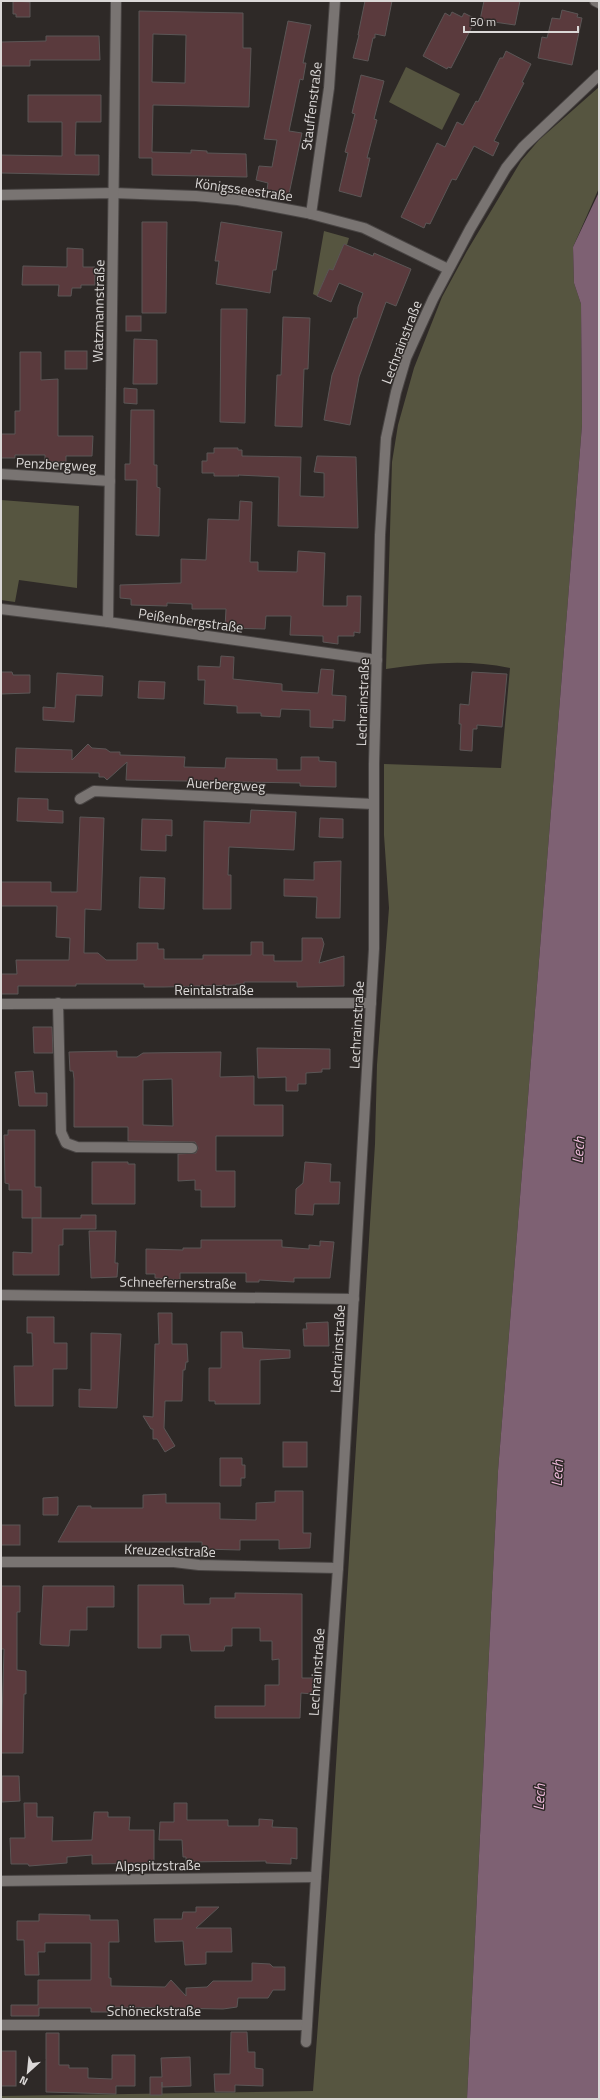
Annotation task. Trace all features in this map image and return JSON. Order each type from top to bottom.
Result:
[{"type":"street","name":"Watzmannstraße","points":[[108,622],[116,1]]},
{"type":"street","name":"Stauffenstraße","points":[[311,214],[329,88],[335,1]]},
{"type":"street","points":[[595,1],[599,3]]},
{"type":"street","name":"Lechrainstraße","points":[[306,2042],[338,1568],[374,950],[373,804],[377,660],[382,489],[389,423],[406,358],[448,269],[470,229],[513,159],[534,135],[599,75]]},
{"type":"street","name":"Königsseestraße","points":[[1,195],[113,193],[216,197],[311,214],[364,228],[448,269]]},
{"type":"street","name":"Penzbergweg","points":[[1,474],[110,481]]},
{"type":"street","name":"Peißenbergstraße","points":[[1,609],[108,622],[377,660]]},
{"type":"street","name":"Auerbergweg","points":[[80,799],[94,791],[373,804]]},
{"type":"street","points":[[58,1003],[61,1132],[66,1143],[77,1147],[192,1148]]},
{"type":"street","name":"Reintalstraße","points":[[1,1004],[371,1003]]},
{"type":"street","name":"Schneefernerstraße","points":[[1,1295],[354,1299]]},
{"type":"street","name":"Kreuzeckstraße","points":[[1,1562],[174,1562],[203,1565],[338,1568]]},
{"type":"street","name":"Alpspitzstraße","points":[[1,1881],[316,1877]]},
{"type":"street","name":"Schöneckstraße","points":[[1,2025],[307,2025]]},
{"type":"shaded area","points":[[406,67],[460,94],[442,130],[389,102]]},
{"type":"shaded area","points":[[599,87],[599,188],[573,247],[574,283],[581,304],[582,425],[498,1471],[467,2099],[1,2099],[1,2096],[313,2091],[329,1876],[375,1144],[377,1065],[389,908],[384,835],[384,764],[501,768],[510,668],[494,665],[448,663],[386,669],[392,462],[398,425],[414,368],[442,297],[467,251],[521,161],[539,140]]},
{"type":"shaded area","points":[[324,231],[349,238],[347,245],[344,244],[334,271],[329,269],[317,296],[313,294]]},
{"type":"shaded area","points":[[1,500],[79,506],[77,588],[19,580],[15,602],[1,600]]},
{"type":"water","name":"Lech","points":[[599,192],[599,2099],[467,2099],[498,1471],[582,425],[581,304],[574,283],[573,247]]},
{"type":"building","points":[[13,1],[30,2],[30,17],[16,17],[16,14],[13,14]]},
{"type":"building","points":[[365,1],[392,1],[385,36],[375,34],[368,61],[353,58]]},
{"type":"building","points":[[484,1],[520,1],[515,25],[480,20]]},
{"type":"building","points":[[562,10],[578,14],[577,17],[582,18],[572,65],[538,58],[542,37],[547,38],[552,18],[560,19]]},
{"type":"building","points":[[139,11],[243,13],[243,48],[251,48],[249,107],[153,105],[152,152],[191,153],[191,150],[207,151],[207,153],[246,154],[247,177],[152,175],[152,158],[139,158]],"holes":[[[153,34],[186,35],[185,83],[152,82]]]},
{"type":"building","points":[[452,12],[462,17],[464,13],[476,19],[451,68],[448,67],[447,69],[423,56],[445,13],[450,16]]},
{"type":"building","points":[[288,21],[311,25],[303,63],[306,63],[303,80],[300,79],[289,131],[302,133],[289,194],[267,190],[268,183],[256,180],[259,166],[272,167],[277,140],[264,139]]},
{"type":"building","points":[[46,36],[99,36],[100,60],[30,60],[30,66],[1,66],[1,42],[46,41]]},
{"type":"building","points":[[506,51],[531,64],[522,82],[524,83],[494,141],[499,143],[493,156],[474,146],[456,180],[452,179],[430,224],[426,223],[424,228],[401,217],[437,143],[445,147],[457,122],[463,125],[476,101],[478,102],[500,58],[503,58]]},
{"type":"building","points":[[361,75],[384,81],[374,119],[377,120],[367,158],[370,158],[361,197],[339,191],[348,153],[345,152],[355,114],[352,113]]},
{"type":"building","points":[[28,95],[101,95],[101,122],[76,122],[75,155],[99,155],[99,175],[1,173],[1,155],[62,156],[62,122],[28,122]]},
{"type":"building","points":[[142,222],[167,222],[166,313],[142,313]]},
{"type":"building","points":[[221,222],[282,232],[276,270],[273,270],[270,293],[216,284],[219,261],[215,261]]},
{"type":"building","points":[[344,244],[373,256],[374,253],[411,269],[396,306],[386,302],[359,377],[350,425],[324,420],[332,375],[354,318],[357,318],[358,307],[363,293],[339,283],[331,302],[317,296],[329,269],[333,270]]},
{"type":"building","points":[[67,248],[83,249],[83,267],[95,267],[95,285],[81,285],[81,288],[72,288],[71,296],[58,296],[59,285],[22,285],[23,266],[67,267]]},
{"type":"building","points":[[221,309],[247,309],[245,423],[220,422]]},
{"type":"building","points":[[126,316],[141,316],[141,331],[126,331]]},
{"type":"building","points":[[283,317],[310,318],[308,369],[304,369],[302,427],[275,426],[277,375],[281,375]]},
{"type":"building","points":[[134,339],[157,340],[157,384],[133,384]]},
{"type":"building","points":[[65,351],[87,351],[87,369],[65,369]]},
{"type":"building","points":[[20,352],[41,352],[41,380],[58,379],[58,436],[93,436],[92,456],[66,456],[66,462],[45,462],[45,455],[15,455],[15,458],[1,458],[1,434],[15,434],[15,411],[20,411]]},
{"type":"building","points":[[124,388],[137,389],[137,404],[124,403]]},
{"type":"building","points":[[131,410],[154,410],[154,465],[157,465],[157,487],[160,488],[159,536],[136,535],[137,480],[125,480],[125,464],[130,464]]},
{"type":"building","points":[[214,448],[238,448],[238,450],[242,450],[242,456],[301,457],[300,496],[324,497],[324,473],[314,472],[317,456],[356,457],[358,528],[278,526],[279,477],[238,475],[239,476],[214,476],[214,473],[202,473],[202,461],[207,461],[207,453],[214,453]]},
{"type":"building","points":[[240,501],[252,502],[250,562],[258,562],[258,571],[297,572],[298,551],[325,553],[323,606],[347,606],[347,596],[361,596],[360,633],[354,632],[354,636],[338,636],[338,644],[323,642],[323,636],[290,635],[291,616],[266,616],[265,629],[225,628],[226,609],[192,609],[192,604],[167,603],[167,606],[131,605],[131,599],[120,598],[120,585],[181,583],[181,559],[206,560],[208,519],[239,520]]},
{"type":"building","points":[[221,656],[234,657],[233,679],[282,684],[282,691],[318,693],[321,669],[334,670],[332,695],[346,696],[345,721],[333,720],[333,728],[310,727],[310,710],[281,709],[280,717],[261,716],[261,713],[237,713],[237,706],[204,704],[205,680],[198,680],[198,666],[220,667]]},
{"type":"building","points":[[1,672],[12,672],[13,675],[30,675],[30,693],[1,694]]},
{"type":"building","points":[[472,672],[507,674],[502,727],[477,725],[477,729],[473,729],[472,751],[460,750],[461,724],[459,724],[460,704],[469,705]]},
{"type":"building","points":[[57,673],[103,676],[102,696],[76,695],[74,722],[43,720],[43,707],[55,708]]},
{"type":"building","points":[[139,681],[165,682],[164,699],[138,698]]},
{"type":"building","points":[[88,744],[92,748],[106,749],[110,752],[120,752],[120,755],[185,757],[184,767],[225,768],[226,758],[277,759],[277,770],[301,770],[301,757],[319,757],[319,761],[336,762],[336,787],[300,786],[300,783],[126,780],[127,762],[107,780],[104,777],[99,777],[99,773],[15,772],[16,748],[72,750],[72,760]]},
{"type":"building","points":[[18,798],[48,799],[48,810],[63,811],[63,823],[17,821]]},
{"type":"building","points":[[251,810],[296,812],[294,850],[229,847],[228,875],[231,875],[231,909],[203,909],[204,821],[250,823]]},
{"type":"building","points":[[80,817],[104,818],[101,910],[85,909],[84,953],[98,953],[106,960],[137,960],[137,943],[158,943],[158,949],[164,949],[164,959],[203,959],[203,955],[251,955],[251,942],[263,942],[263,955],[274,955],[274,961],[302,961],[302,938],[322,938],[324,944],[319,963],[344,956],[344,986],[297,987],[297,982],[244,982],[244,984],[236,985],[164,987],[144,987],[144,984],[76,984],[76,986],[18,986],[18,994],[1,994],[1,974],[17,974],[16,960],[69,960],[70,938],[56,937],[57,906],[1,906],[1,882],[51,882],[51,892],[77,892]]},
{"type":"building","points":[[320,818],[343,819],[343,838],[319,837]]},
{"type":"building","points":[[142,819],[172,820],[172,836],[166,835],[166,851],[141,850]]},
{"type":"building","points":[[341,861],[340,918],[316,918],[317,897],[284,896],[284,879],[314,880],[314,862]]},
{"type":"building","points":[[140,877],[165,878],[164,909],[139,908]]},
{"type":"building","points":[[33,1027],[52,1027],[53,1053],[34,1053]]},
{"type":"building","points":[[257,1048],[330,1049],[330,1069],[322,1069],[322,1072],[306,1073],[306,1084],[298,1084],[298,1091],[286,1091],[286,1077],[258,1078]]},
{"type":"building","points":[[117,1051],[117,1057],[137,1057],[143,1053],[221,1052],[220,1077],[254,1076],[254,1105],[283,1105],[283,1136],[216,1136],[216,1171],[235,1171],[235,1207],[201,1207],[201,1190],[195,1190],[195,1180],[178,1181],[178,1154],[196,1153],[198,1148],[195,1142],[128,1141],[128,1127],[74,1127],[74,1079],[73,1071],[70,1071],[69,1052]],"holes":[[[172,1079],[173,1126],[143,1125],[143,1080]]]},
{"type":"building","points":[[33,1071],[35,1093],[47,1093],[47,1106],[19,1106],[15,1072]]},
{"type":"building","points":[[8,1130],[35,1130],[35,1187],[41,1187],[41,1218],[22,1218],[22,1190],[9,1190],[9,1184],[5,1183],[4,1135],[8,1135]]},
{"type":"building","points":[[92,1162],[128,1162],[128,1164],[135,1164],[135,1204],[92,1204]]},
{"type":"building","points":[[305,1162],[331,1164],[330,1182],[340,1182],[339,1204],[314,1204],[313,1215],[295,1214],[296,1189],[303,1183]]},
{"type":"building","points":[[81,1215],[96,1215],[96,1229],[63,1229],[63,1245],[59,1245],[59,1275],[13,1275],[13,1252],[32,1253],[32,1218],[81,1218]]},
{"type":"building","points":[[89,1231],[116,1231],[115,1263],[118,1263],[117,1277],[91,1278]]},
{"type":"building","points":[[201,1240],[282,1240],[282,1247],[309,1249],[309,1245],[320,1246],[320,1241],[334,1242],[330,1278],[294,1278],[294,1282],[259,1280],[259,1282],[246,1282],[246,1273],[180,1273],[180,1280],[155,1278],[155,1274],[146,1274],[146,1249],[183,1250],[183,1248],[201,1248]]},
{"type":"building","points":[[158,1313],[172,1313],[172,1344],[187,1344],[188,1362],[186,1362],[185,1370],[183,1370],[182,1401],[165,1401],[164,1428],[175,1446],[165,1452],[157,1439],[153,1439],[153,1429],[151,1429],[143,1416],[153,1417],[155,1344],[159,1344]]},
{"type":"building","points":[[27,1317],[54,1317],[54,1343],[67,1343],[67,1369],[53,1369],[53,1406],[15,1406],[14,1366],[33,1366],[32,1333],[27,1333]]},
{"type":"building","points":[[328,1322],[329,1346],[304,1346],[303,1329],[307,1329],[306,1323]]},
{"type":"building","points":[[221,1332],[242,1332],[243,1348],[290,1350],[290,1358],[260,1360],[260,1404],[215,1404],[215,1401],[209,1401],[209,1368],[221,1368]]},
{"type":"building","points":[[91,1333],[121,1334],[117,1408],[79,1407],[79,1389],[91,1390]]},
{"type":"building","points":[[283,1442],[307,1442],[307,1467],[283,1467]]},
{"type":"building","points":[[220,1458],[242,1458],[242,1465],[245,1465],[245,1478],[241,1478],[241,1486],[220,1486]]},
{"type":"building","points":[[275,1491],[303,1491],[303,1533],[311,1533],[310,1548],[279,1549],[279,1540],[240,1540],[240,1550],[202,1549],[202,1542],[58,1542],[78,1506],[91,1506],[91,1508],[143,1508],[143,1495],[166,1494],[166,1503],[220,1503],[220,1519],[256,1520],[256,1503],[275,1502]]},
{"type":"building","points":[[58,1497],[58,1515],[43,1515],[43,1498]]},
{"type":"building","points":[[1,1525],[20,1525],[20,1545],[1,1545]]},
{"type":"building","points":[[138,1585],[183,1585],[184,1604],[210,1604],[210,1598],[235,1598],[235,1593],[302,1594],[302,1678],[314,1678],[313,1694],[301,1693],[300,1718],[215,1718],[215,1706],[265,1706],[265,1685],[279,1685],[279,1659],[272,1660],[272,1641],[260,1641],[260,1628],[232,1628],[232,1646],[225,1646],[224,1651],[191,1651],[189,1635],[161,1635],[161,1648],[138,1648]]},
{"type":"building","points":[[1,1586],[20,1586],[20,1612],[17,1612],[17,1670],[26,1671],[23,1753],[1,1753],[4,1649],[1,1649]]},
{"type":"building","points":[[43,1586],[114,1586],[114,1607],[87,1607],[87,1630],[70,1630],[69,1646],[42,1645],[40,1644]]},
{"type":"building","points":[[2,1776],[19,1776],[20,1801],[2,1802]]},
{"type":"building","points":[[24,1803],[37,1803],[37,1817],[53,1817],[52,1841],[92,1840],[94,1812],[108,1812],[108,1817],[130,1817],[129,1830],[154,1830],[154,1863],[92,1864],[92,1855],[67,1857],[67,1863],[29,1866],[28,1864],[11,1864],[10,1838],[25,1838]]},
{"type":"building","points":[[174,1803],[187,1803],[187,1820],[228,1820],[228,1826],[259,1826],[259,1819],[273,1820],[272,1827],[297,1828],[297,1859],[291,1858],[291,1864],[266,1863],[266,1861],[186,1862],[186,1857],[183,1857],[182,1840],[159,1840],[160,1822],[174,1822]]},
{"type":"building","points":[[196,1907],[219,1907],[196,1928],[231,1928],[232,1952],[206,1952],[206,1964],[185,1965],[183,1941],[155,1942],[154,1919],[182,1919],[183,1912],[196,1912]]},
{"type":"building","points":[[39,1914],[90,1915],[90,1920],[118,1920],[119,1942],[109,1942],[109,1978],[111,1978],[111,1986],[165,1987],[171,1980],[186,1996],[186,1988],[207,1987],[213,1981],[252,1981],[252,1963],[270,1964],[273,1967],[285,1967],[285,1990],[273,1990],[268,1998],[238,1998],[237,2007],[223,2009],[108,2007],[108,2012],[91,2012],[91,2008],[39,2008],[39,2016],[11,2016],[11,2005],[38,2005],[38,1980],[91,1980],[91,1943],[45,1943],[45,1952],[38,1952],[39,1975],[25,1975],[24,1940],[17,1940],[17,1921],[39,1921]]},
{"type":"building","points":[[231,2032],[247,2032],[248,2052],[255,2052],[255,2068],[263,2069],[263,2086],[235,2085],[235,2092],[215,2092],[214,2074],[230,2074]]},
{"type":"building","points":[[46,2033],[59,2033],[59,2065],[69,2065],[69,2068],[88,2068],[88,2078],[112,2079],[112,2055],[135,2055],[135,2086],[116,2086],[116,2094],[46,2092]]},
{"type":"building","points":[[1,2051],[16,2051],[16,2086],[1,2086]]},
{"type":"building","points":[[190,2057],[191,2086],[162,2087],[162,2095],[150,2095],[150,2077],[162,2077],[161,2058]]}]
